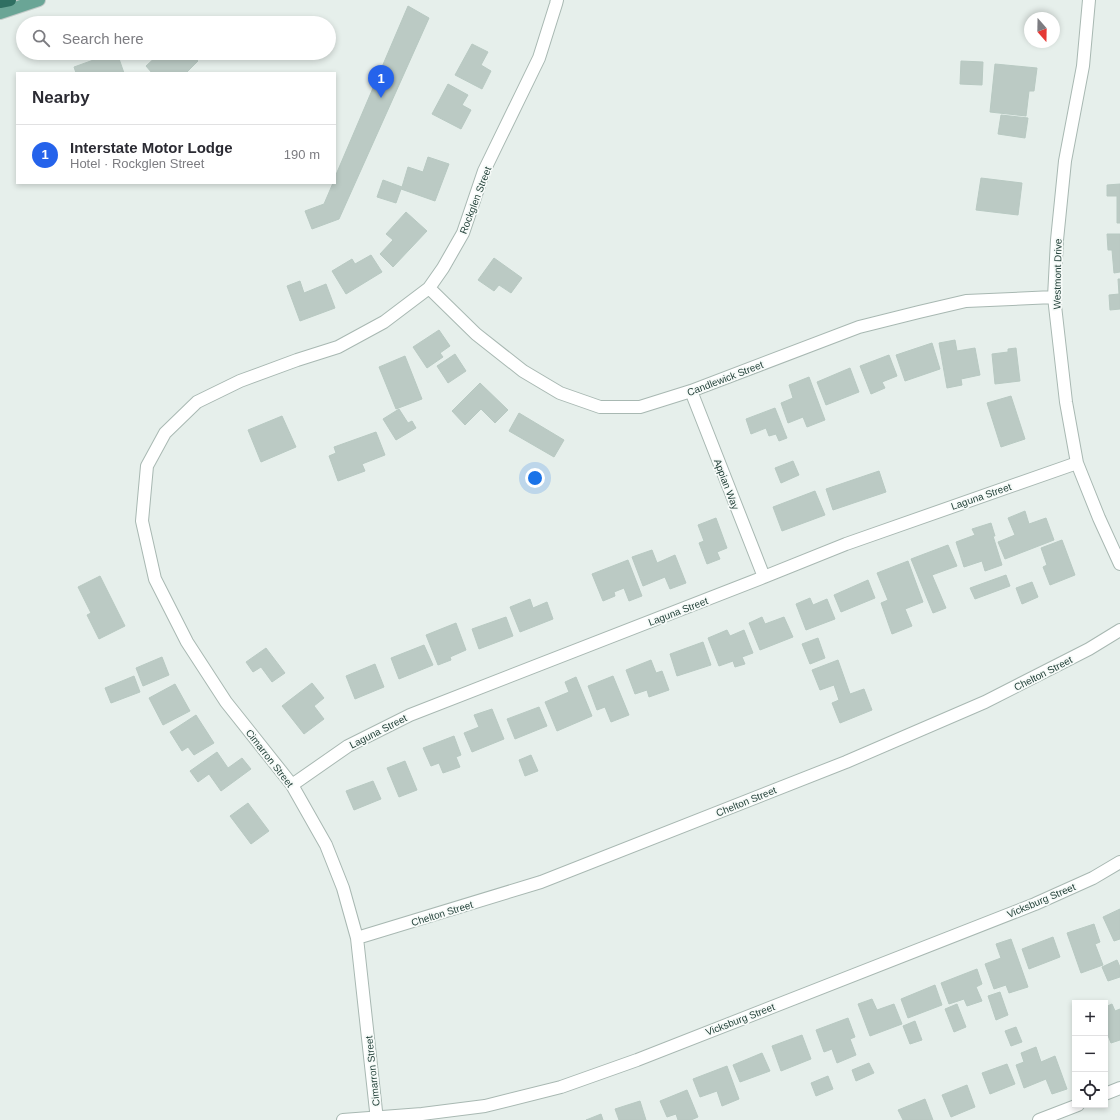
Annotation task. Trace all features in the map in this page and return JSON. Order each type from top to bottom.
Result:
[{"type":"highway","points":[[0,2],[10,0]]},
{"type":"main road","points":[[0,13],[39,0]]},
{"type":"street","name":"Rockglen Street","points":[[180,419],[197,402],[240,381],[338,346],[384,322],[429,288],[443,268],[463,233],[484,171],[539,58],[556,0]]},
{"type":"street","name":"Westmont Drive","points":[[1089,0],[1083,66],[1065,161],[1057,240],[1054,297],[1066,402],[1077,463],[1099,518],[1120,564]]},
{"type":"street","name":"Candlewick Street","points":[[429,288],[476,334],[522,371],[560,394],[600,407],[640,407],[691,391],[858,327],[919,312],[966,301],[1054,297]]},
{"type":"street","name":"Appian Way","points":[[691,391],[764,578]]},
{"type":"street","name":"Cimarron Street","points":[[180,419],[165,433],[147,466],[142,521],[155,579],[187,642],[226,702],[292,785],[326,845],[343,888],[357,938],[377,1119]]},
{"type":"street","name":"Laguna Street","points":[[292,785],[348,746],[410,714],[764,578],[846,544],[1077,463]]},
{"type":"street","name":"Chelton Street","points":[[357,938],[541,882],[846,762],[985,702],[1089,649],[1120,630]]},
{"type":"street","name":"Vicksburg Street","points":[[343,1120],[377,1119],[485,1106],[561,1086],[637,1060],[1035,904],[1093,878],[1120,862]]},
{"type":"street","points":[[1108,1093],[1120,1088]]},
{"type":"street","points":[[1039,1120],[1072,1107]]},
{"type":"building","points":[[408,6],[429,18],[339,219],[312,229],[305,211],[324,204],[333,184],[336,184],[336,175]]},
{"type":"building","points":[[472,44],[488,52],[481,65],[491,71],[482,89],[455,75]]},
{"type":"building","points":[[94,60],[119,60],[124,72],[76,72],[74,67]]},
{"type":"building","points":[[152,60],[198,61],[187,72],[151,72],[146,66]]},
{"type":"building","points":[[961,61],[983,62],[982,85],[960,84]]},
{"type":"building","points":[[995,64],[1037,68],[1034,91],[1029,91],[1026,116],[990,112]]},
{"type":"building","points":[[448,84],[468,95],[462,105],[471,110],[461,129],[432,114]]},
{"type":"building","points":[[1001,115],[1028,118],[1025,138],[998,134]]},
{"type":"building","points":[[428,157],[449,164],[435,201],[401,189],[396,203],[377,197],[383,180],[402,187],[408,167],[423,172]]},
{"type":"building","points":[[981,178],[1022,183],[1018,215],[976,210]]},
{"type":"building","points":[[1120,184],[1120,223],[1117,223],[1117,196],[1107,196],[1107,185]]},
{"type":"building","points":[[406,212],[427,231],[393,267],[380,254],[393,240],[386,234]]},
{"type":"building","points":[[1107,234],[1120,234],[1120,272],[1114,273],[1112,250],[1108,250]]},
{"type":"building","points":[[371,255],[382,272],[346,294],[332,271],[352,259],[355,264]]},
{"type":"building","points":[[494,258],[522,278],[511,293],[499,285],[494,291],[478,280]]},
{"type":"building","points":[[1118,279],[1120,279],[1120,309],[1110,310],[1109,295],[1119,294]]},
{"type":"building","points":[[300,281],[304,293],[326,284],[335,308],[300,321],[287,286]]},
{"type":"building","points":[[439,330],[450,346],[440,353],[443,357],[427,368],[413,347]]},
{"type":"building","points":[[955,340],[957,351],[975,348],[980,375],[961,379],[962,385],[947,388],[939,343]]},
{"type":"building","points":[[932,343],[940,369],[905,381],[896,355]]},
{"type":"building","points":[[1016,348],[1020,381],[995,384],[992,354],[1008,352],[1008,349]]},
{"type":"building","points":[[455,354],[466,371],[448,383],[437,366]]},
{"type":"building","points":[[889,355],[897,376],[882,382],[885,388],[871,394],[860,366]]},
{"type":"building","points":[[405,356],[422,399],[396,409],[379,367]]},
{"type":"building","points":[[850,368],[859,392],[826,405],[817,382]]},
{"type":"building","points":[[809,377],[825,420],[807,427],[803,417],[788,423],[781,403],[793,398],[789,385]]},
{"type":"building","points":[[480,383],[508,410],[495,423],[481,409],[465,425],[452,411]]},
{"type":"building","points":[[1011,396],[1025,439],[1001,447],[987,403]]},
{"type":"building","points":[[775,408],[787,438],[779,441],[776,434],[769,436],[766,428],[751,434],[746,419]]},
{"type":"building","points":[[399,409],[408,423],[412,421],[416,428],[396,440],[383,419]]},
{"type":"building","points":[[519,413],[564,440],[554,457],[509,431]]},
{"type":"building","points":[[282,416],[296,447],[261,462],[248,430]]},
{"type":"building","points":[[376,432],[385,455],[362,464],[365,471],[338,481],[329,456],[336,453],[334,447]]},
{"type":"building","points":[[793,461],[799,475],[781,483],[775,468]]},
{"type":"building","points":[[879,471],[886,492],[833,510],[826,489]]},
{"type":"building","points":[[815,491],[825,515],[782,531],[773,507]]},
{"type":"building","points":[[1025,511],[1029,524],[1046,518],[1054,540],[1005,559],[998,542],[1015,535],[1008,518]]},
{"type":"building","points":[[716,518],[727,548],[717,552],[720,559],[707,564],[699,543],[704,541],[698,525]]},
{"type":"building","points":[[991,523],[995,536],[993,536],[1002,565],[985,571],[982,561],[964,567],[956,542],[975,535],[972,529]]},
{"type":"building","points":[[1062,540],[1075,575],[1050,585],[1043,567],[1047,565],[1041,548]]},
{"type":"building","points":[[948,545],[957,566],[932,575],[946,608],[933,613],[911,559]]},
{"type":"building","points":[[652,550],[657,563],[675,555],[686,583],[670,589],[665,577],[643,586],[632,557]]},
{"type":"building","points":[[628,560],[642,596],[629,601],[624,588],[614,592],[615,596],[603,601],[592,574]]},
{"type":"building","points":[[908,561],[923,602],[905,609],[912,626],[892,634],[881,603],[888,600],[877,573]]},
{"type":"building","points":[[1006,575],[1010,586],[975,599],[970,588]]},
{"type":"building","points":[[100,576],[125,626],[99,639],[87,615],[91,613],[78,587]]},
{"type":"building","points":[[868,580],[875,598],[841,612],[834,595]]},
{"type":"building","points":[[1032,582],[1038,597],[1022,604],[1016,588]]},
{"type":"building","points":[[810,598],[813,605],[827,599],[835,619],[806,630],[796,604]]},
{"type":"building","points":[[530,599],[533,608],[547,602],[553,619],[520,632],[510,607]]},
{"type":"building","points":[[506,617],[513,636],[479,649],[472,629]]},
{"type":"building","points":[[762,617],[765,624],[784,617],[793,637],[760,650],[749,623]]},
{"type":"building","points":[[456,623],[466,650],[450,657],[451,660],[438,665],[426,635]]},
{"type":"building","points":[[727,630],[730,636],[744,630],[753,653],[742,657],[745,664],[735,667],[733,661],[719,666],[708,638]]},
{"type":"building","points":[[818,638],[825,658],[810,664],[802,644]]},
{"type":"building","points":[[703,642],[711,665],[677,676],[670,654]]},
{"type":"building","points":[[424,645],[433,665],[399,679],[391,658]]},
{"type":"building","points":[[266,648],[285,673],[272,682],[261,667],[253,672],[246,662]]},
{"type":"building","points":[[162,657],[169,675],[143,686],[136,668]]},
{"type":"building","points":[[651,660],[656,673],[662,671],[669,690],[649,697],[647,690],[635,694],[626,670]]},
{"type":"building","points":[[838,660],[850,694],[864,689],[872,710],[840,723],[832,703],[839,700],[834,685],[820,690],[812,670]]},
{"type":"building","points":[[375,664],[384,687],[355,699],[346,676]]},
{"type":"building","points":[[134,676],[140,692],[111,703],[105,688]]},
{"type":"building","points":[[613,676],[629,715],[611,722],[605,707],[597,710],[588,686]]},
{"type":"building","points":[[576,677],[592,716],[557,731],[545,702],[569,692],[565,682]]},
{"type":"building","points":[[312,683],[324,698],[314,706],[324,719],[304,734],[282,706]]},
{"type":"building","points":[[175,684],[190,711],[163,725],[149,698]]},
{"type":"building","points":[[539,707],[547,726],[515,739],[507,719]]},
{"type":"building","points":[[492,709],[504,739],[472,752],[464,733],[479,727],[474,715]]},
{"type":"building","points":[[196,715],[214,743],[194,755],[188,747],[182,751],[170,732]]},
{"type":"building","points":[[454,736],[461,755],[456,757],[460,767],[443,773],[439,763],[431,766],[423,748]]},
{"type":"building","points":[[217,752],[228,768],[242,758],[251,769],[221,791],[209,774],[198,782],[190,771]]},
{"type":"building","points":[[531,755],[538,771],[525,776],[519,760]]},
{"type":"building","points":[[405,761],[417,790],[399,797],[387,768]]},
{"type":"building","points":[[373,781],[381,799],[354,810],[346,791]]},
{"type":"building","points":[[248,803],[269,831],[251,844],[230,816]]},
{"type":"building","points":[[1120,909],[1120,939],[1114,941],[1103,917]]},
{"type":"building","points":[[1094,924],[1100,942],[1095,944],[1103,965],[1081,973],[1067,933]]},
{"type":"building","points":[[1053,937],[1060,957],[1029,969],[1022,949]]},
{"type":"building","points":[[1011,939],[1028,987],[1009,993],[1006,985],[994,989],[985,964],[1001,958],[996,944]]},
{"type":"building","points":[[1117,960],[1120,967],[1120,977],[1108,981],[1102,967]]},
{"type":"building","points":[[977,969],[982,984],[976,987],[982,1001],[967,1006],[964,999],[949,1004],[941,983]]},
{"type":"building","points":[[935,985],[942,1005],[908,1018],[901,999]]},
{"type":"building","points":[[1000,992],[1008,1015],[996,1020],[988,996]]},
{"type":"building","points":[[872,999],[877,1010],[894,1004],[902,1024],[870,1036],[858,1004]]},
{"type":"building","points":[[957,1004],[966,1027],[954,1032],[945,1009]]},
{"type":"building","points":[[1112,1004],[1115,1011],[1120,1009],[1120,1040],[1111,1043],[1108,1036],[1108,1006]]},
{"type":"building","points":[[848,1018],[855,1037],[850,1039],[856,1055],[837,1063],[832,1049],[824,1052],[816,1030]]},
{"type":"building","points":[[915,1021],[922,1040],[910,1044],[903,1026]]},
{"type":"building","points":[[1016,1027],[1022,1042],[1011,1046],[1005,1031]]},
{"type":"building","points":[[802,1035],[811,1059],[781,1071],[772,1046]]},
{"type":"building","points":[[1036,1047],[1041,1062],[1055,1056],[1067,1089],[1052,1094],[1046,1079],[1024,1088],[1016,1065],[1024,1062],[1021,1053]]},
{"type":"building","points":[[762,1053],[770,1071],[740,1082],[733,1065]]},
{"type":"building","points":[[869,1063],[874,1073],[856,1081],[852,1070]]},
{"type":"building","points":[[1007,1064],[1015,1084],[990,1094],[982,1073]]},
{"type":"building","points":[[727,1066],[739,1099],[722,1106],[717,1091],[700,1097],[693,1079]]},
{"type":"building","points":[[828,1076],[833,1089],[816,1096],[811,1083]]},
{"type":"building","points":[[967,1085],[975,1107],[951,1117],[942,1095]]},
{"type":"building","points":[[687,1090],[698,1117],[691,1120],[678,1120],[676,1114],[667,1117],[660,1101]]},
{"type":"building","points":[[925,1099],[933,1120],[903,1120],[898,1110]]},
{"type":"building","points":[[640,1101],[646,1120],[619,1120],[615,1109]]},
{"type":"building","points":[[601,1114],[603,1120],[586,1120]]},
{"type":"place","name":"Interstate Motor Lodge","points":[[381,98]]}]
